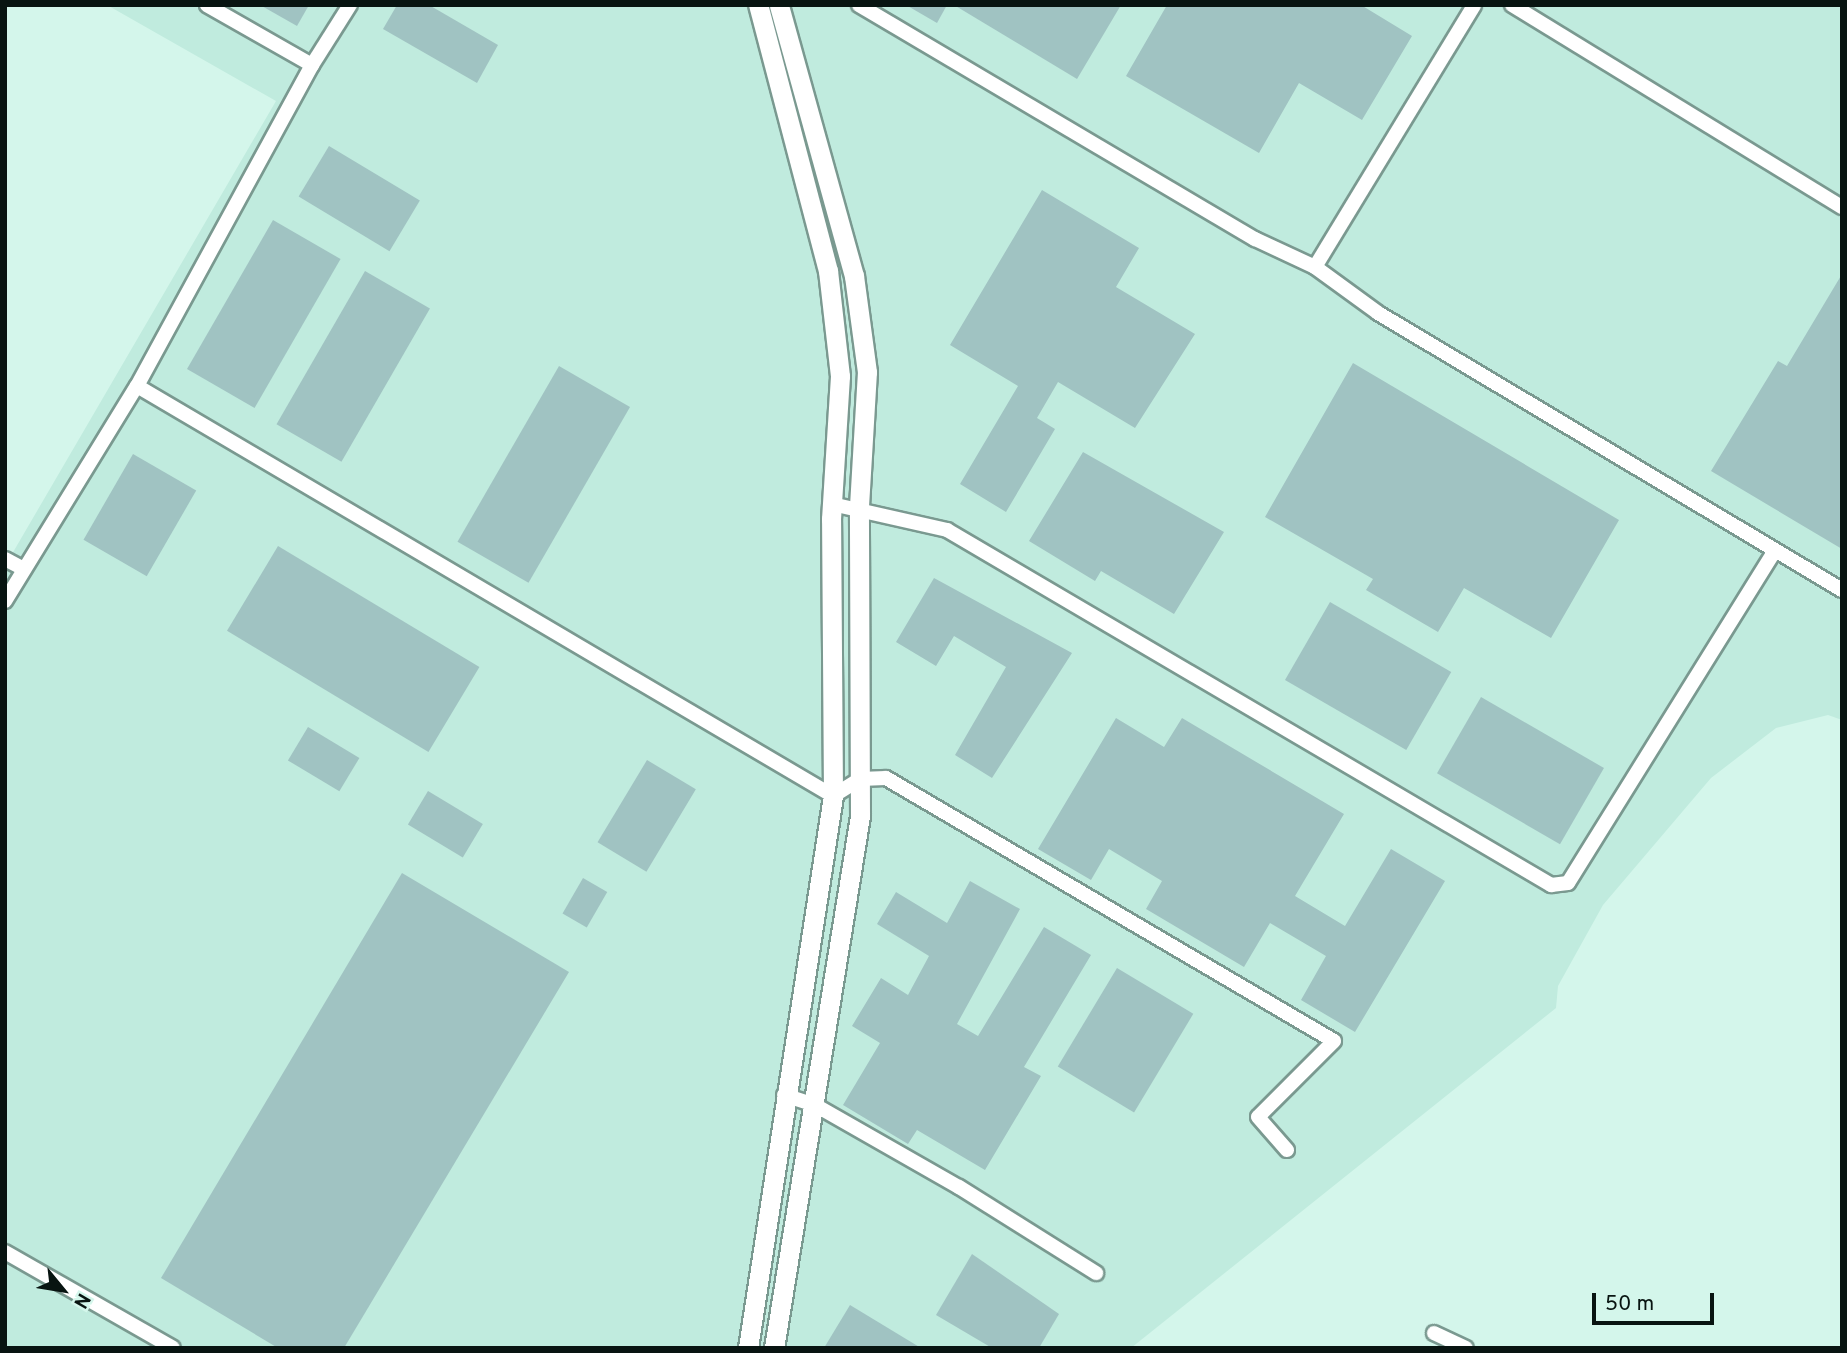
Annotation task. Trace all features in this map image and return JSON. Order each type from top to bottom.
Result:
[{"type":"street","points":[[207,5],[312,65]]},
{"type":"street","points":[[5,601],[22,568],[137,386],[312,65],[350,5]]},
{"type":"street","points":[[748,1348],[784,1095],[833,796],[832,504],[840,376],[828,271],[758,5]]},
{"type":"street","points":[[774,1348],[860,816],[859,506],[867,372],[854,276],[779,5]]},
{"type":"street","points":[[859,5],[1255,239],[1315,267],[1378,313],[1842,590]]},
{"type":"street","points":[[1315,267],[1474,5]]},
{"type":"street","points":[[1513,5],[1842,207]]},
{"type":"street","points":[[137,386],[833,796]]},
{"type":"street","points":[[832,504],[859,506],[947,530],[1551,885],[1568,883],[1775,551]]},
{"type":"street","points":[[5,559],[22,568]]},
{"type":"street","points":[[833,796],[860,779],[886,778],[952,811],[1334,1041],[1258,1117],[1287,1150]]},
{"type":"street","points":[[784,1095],[815,1105],[1096,1273]]},
{"type":"street","points":[[5,1252],[173,1348]]},
{"type":"street","points":[[1434,1333],[1466,1348]]},
{"type":"shaded area","points":[[107,5],[1842,5],[1842,720],[1828,715],[1776,728],[1711,778],[1603,905],[1558,986],[1556,1008],[1131,1348],[5,1348],[5,566],[276,101]]},
{"type":"building","points":[[260,5],[309,5],[297,26]]},
{"type":"building","points":[[397,5],[429,5],[498,45],[477,83],[383,29]]},
{"type":"building","points":[[906,5],[947,5],[937,23]]},
{"type":"building","points":[[954,5],[1121,5],[1077,79]]},
{"type":"building","points":[[1167,5],[1361,5],[1412,36],[1362,120],[1299,83],[1259,153],[1126,76]]},
{"type":"building","points":[[329,146],[420,201],[389,251],[299,197]]},
{"type":"building","points":[[1042,190],[1139,248],[1116,287],[1195,334],[1135,428],[1058,382],[1037,418],[1055,429],[1006,512],[960,484],[1018,386],[950,345]]},
{"type":"building","points":[[273,220],[341,259],[255,408],[187,369]]},
{"type":"building","points":[[365,271],[430,308],[341,462],[276,424]]},
{"type":"building","points":[[1842,274],[1842,549],[1711,471],[1778,361],[1787,366]]},
{"type":"building","points":[[1353,363],[1619,520],[1551,638],[1464,588],[1438,632],[1366,590],[1373,579],[1265,517]]},
{"type":"building","points":[[559,366],[630,407],[529,583],[458,542]]},
{"type":"building","points":[[1083,452],[1224,532],[1174,614],[1101,571],[1095,581],[1029,541]]},
{"type":"building","points":[[133,454],[196,490],[147,576],[84,540]]},
{"type":"building","points":[[278,546],[479,667],[428,752],[227,631]]},
{"type":"building","points":[[934,578],[1072,653],[992,778],[955,755],[1006,667],[954,636],[936,666],[896,642]]},
{"type":"building","points":[[1330,602],[1451,672],[1406,750],[1285,680]]},
{"type":"building","points":[[1481,697],[1604,768],[1560,844],[1437,773]]},
{"type":"building","points":[[1116,718],[1164,747],[1182,718],[1344,814],[1295,896],[1345,926],[1391,849],[1445,881],[1355,1032],[1301,1000],[1326,956],[1270,923],[1244,967],[1146,909],[1162,881],[1109,849],[1091,880],[1038,849]]},
{"type":"building","points":[[308,727],[359,758],[339,791],[288,760]]},
{"type":"building","points":[[647,760],[696,789],[646,872],[598,842]]},
{"type":"building","points":[[428,791],[483,824],[463,857],[408,824]]},
{"type":"building","points":[[402,873],[569,972],[344,1348],[278,1348],[161,1278]]},
{"type":"building","points":[[583,878],[607,892],[587,928],[562,914]]},
{"type":"building","points":[[970,881],[1020,909],[957,1024],[978,1036],[1044,927],[1091,955],[1024,1067],[1041,1076],[985,1170],[917,1130],[908,1144],[843,1105],[880,1043],[852,1026],[881,978],[908,995],[929,956],[877,924],[896,892],[947,923]]},
{"type":"building","points":[[1117,968],[1193,1014],[1134,1112],[1058,1067]]},
{"type":"building","points":[[972,1254],[1059,1314],[1039,1348],[992,1348],[936,1315]]},
{"type":"building","points":[[850,1305],[921,1348],[824,1348]]}]
